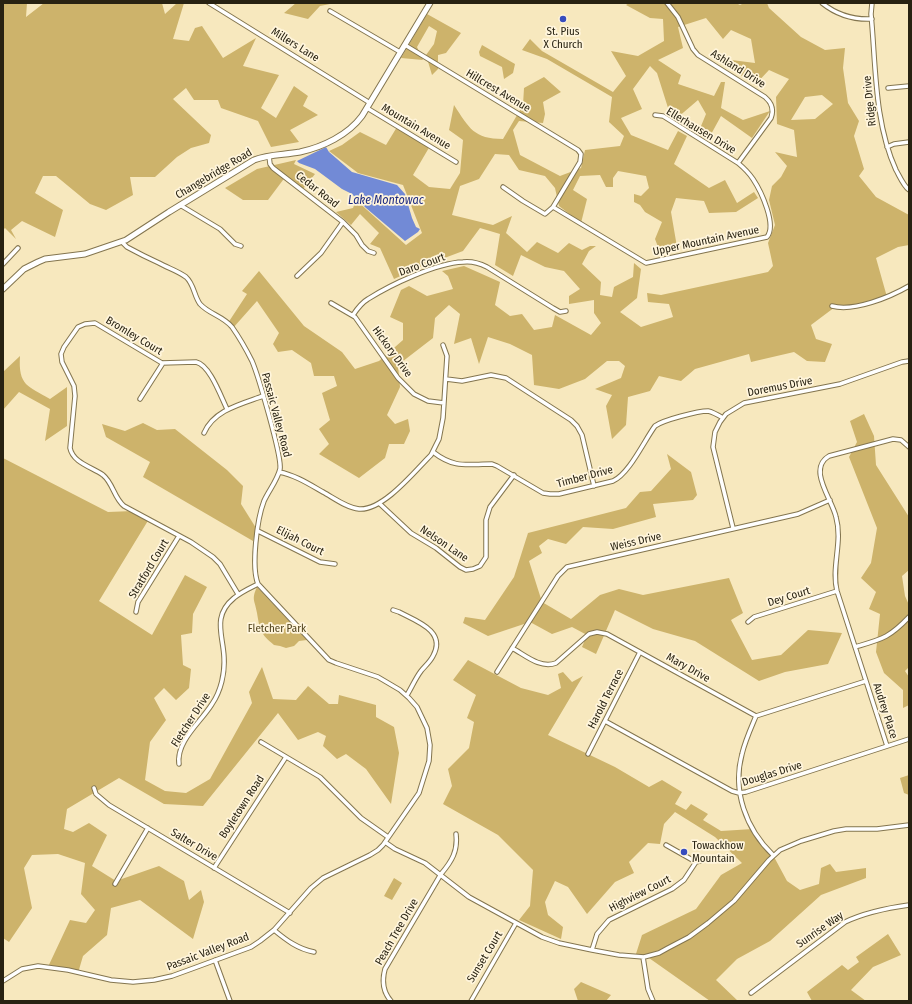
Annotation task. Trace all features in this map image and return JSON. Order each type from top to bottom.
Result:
[{"type":"main road","name":"Changebridge Road","points":[[3,289],[24,269],[38,262],[85,254],[122,242],[255,160],[269,156],[300,152],[340,137],[352,128],[367,108],[428,4]]},
{"type":"street","name":"Millers Lane","points":[[209,3],[370,103]]},
{"type":"street","name":"Ashland Drive","points":[[667,3],[678,17],[694,51],[765,98],[772,106],[773,113],[771,118],[738,163]]},
{"type":"street","points":[[822,3],[845,16],[860,20],[872,19]]},
{"type":"street","name":"Ridge Drive","points":[[872,3],[879,110],[883,132],[887,147],[901,179],[909,190]]},
{"type":"street","points":[[330,11],[400,52]]},
{"type":"street","name":"Hillcrest Avenue","points":[[405,45],[578,150],[581,157],[580,162],[553,208]]},
{"type":"street","name":"Ridge Drive","points":[[888,88],[909,86]]},
{"type":"street","name":"Mountain Avenue","points":[[367,108],[456,162]]},
{"type":"street","name":"Ellerhausen Drive","points":[[655,115],[663,116],[738,163]]},
{"type":"street","points":[[887,147],[894,144],[909,142]]},
{"type":"street","name":"Cedar Road","points":[[269,156],[270,164],[273,168],[343,222],[356,235],[368,251],[374,252]]},
{"type":"street","name":"Upper Mountain Avenue","points":[[553,208],[646,263],[767,237],[770,234],[771,228],[762,195],[753,179],[738,163]]},
{"type":"street","points":[[503,187],[545,214],[553,208]]},
{"type":"street","points":[[180,205],[220,229],[235,244],[241,246]]},
{"type":"street","points":[[297,276],[321,253],[343,222]]},
{"type":"street","name":"Passaic Valley Road","points":[[3,981],[22,969],[38,966],[68,970],[124,982],[144,982],[172,976],[251,947],[274,930],[311,888],[323,878],[378,850],[419,793],[429,761],[430,745],[424,720],[417,707],[406,695],[378,677],[329,660],[258,584],[255,571],[258,531],[263,505],[279,472],[280,466],[279,456],[263,396],[252,362],[231,326],[223,319],[203,307],[189,281],[182,274],[127,247],[122,242]]},
{"type":"street","points":[[3,264],[18,248]]},
{"type":"street","name":"Daro Court","points":[[353,315],[367,299],[407,279],[437,267],[462,262],[474,262],[487,267],[560,312],[566,311]]},
{"type":"street","points":[[832,306],[840,308],[868,303],[909,286]]},
{"type":"street","name":"Hickory Drive","points":[[331,303],[353,315],[398,378],[414,394],[423,399],[444,403]]},
{"type":"street","name":"Bromley Court","points":[[227,409],[208,371],[203,365],[196,362],[163,363],[100,325],[92,323],[82,324],[76,329],[61,354],[62,362],[74,386],[76,396],[70,444],[72,454],[79,461],[105,477],[122,505],[179,536],[213,557],[220,564],[238,594]]},
{"type":"street","points":[[279,472],[303,480],[354,508],[364,509],[380,504],[433,452],[441,429],[444,403],[447,356],[443,345]]},
{"type":"street","name":"Doremus Drive","points":[[733,528],[713,447],[715,432],[723,418],[734,408],[744,403],[840,384],[902,362],[909,361]]},
{"type":"street","points":[[140,399],[163,363]]},
{"type":"street","points":[[446,379],[462,381],[491,375],[506,378],[571,420],[582,434],[594,486]]},
{"type":"street","points":[[204,432],[208,425],[227,409],[263,396]]},
{"type":"street","name":"Timber Drive","points":[[433,452],[452,463],[492,464],[514,475],[538,491],[548,494],[559,494],[613,481],[622,476],[649,434],[660,423],[673,418],[706,411],[723,418]]},
{"type":"street","name":"Audrey Place","points":[[887,746],[837,591],[835,574],[838,524],[819,473],[820,465],[827,457],[896,439],[904,442],[909,447]]},
{"type":"street","name":"Nelson Lane","points":[[380,504],[411,533],[436,548],[460,567],[466,570],[474,570],[480,566],[486,557],[486,525],[489,510],[514,475]]},
{"type":"street","name":"Weiss Drive","points":[[497,672],[558,576],[567,567],[798,514],[830,500]]},
{"type":"street","name":"Elijah Court","points":[[258,531],[320,562],[335,564]]},
{"type":"street","name":"Stratford Court","points":[[136,612],[138,602],[179,536]]},
{"type":"street","name":"Fletcher Drive","points":[[179,764],[178,757],[180,750],[218,694],[224,666],[224,650],[220,632],[220,622],[229,603],[238,594],[258,584]]},
{"type":"street","name":"Dey Court","points":[[748,622],[754,617],[837,591]]},
{"type":"street","points":[[393,610],[431,630],[436,637],[437,642],[437,647],[433,656],[419,673],[413,687],[406,695]]},
{"type":"street","points":[[855,647],[885,638],[894,632],[909,617]]},
{"type":"street","name":"Mary Drive","points":[[512,648],[541,664],[551,664],[556,663],[589,634],[597,632],[607,634],[756,716]]},
{"type":"street","name":"Harold Terrace","points":[[588,754],[640,652]]},
{"type":"street","points":[[773,855],[755,835],[746,816],[739,793],[738,784],[741,755],[756,716],[866,680]]},
{"type":"street","name":"Douglas Drive","points":[[605,721],[732,791],[739,793],[909,739]]},
{"type":"street","points":[[261,742],[320,777],[361,818],[388,837]]},
{"type":"street","name":"Boyletown Road","points":[[214,868],[286,757]]},
{"type":"street","name":"Salter Drive","points":[[94,788],[100,799],[290,913]]},
{"type":"street","points":[[385,842],[395,849],[425,863],[469,897],[551,941],[619,955],[643,957],[659,953],[689,937],[708,923],[722,912],[742,892],[773,855],[780,850],[800,841],[834,831],[846,829],[877,829],[909,825]]},
{"type":"street","points":[[115,884],[148,828]]},
{"type":"street","name":"Peach Tree Drive","points":[[391,1001],[384,987],[385,969],[441,874],[451,861],[456,849],[456,834]]},
{"type":"street","points":[[666,845],[696,862],[703,860]]},
{"type":"street","name":"Highview Court","points":[[592,950],[597,934],[608,920],[672,889],[684,880],[696,862]]},
{"type":"street","name":"Sunrise Way","points":[[751,993],[845,922],[857,916],[877,910],[909,905]]},
{"type":"street","name":"Sunset Court","points":[[471,1001],[516,923]]},
{"type":"street","points":[[274,930],[305,950],[314,952]]},
{"type":"street","points":[[643,957],[648,989],[653,1001]]},
{"type":"street","points":[[215,960],[230,1001]]},
{"type":"green space","points":[[3,3],[27,3],[26,17],[44,3],[162,3],[165,14],[177,3],[184,3],[173,39],[189,41],[195,28],[202,26],[223,58],[256,38],[243,66],[279,75],[261,108],[276,118],[294,86],[308,96],[303,106],[318,115],[290,130],[299,142],[271,147],[258,121],[221,108],[218,100],[194,100],[186,88],[173,99],[211,135],[209,143],[191,148],[177,157],[155,177],[130,177],[133,195],[106,210],[90,204],[56,176],[43,176],[35,193],[63,210],[55,237],[22,221],[11,230],[16,239],[5,228],[3,230]]},
{"type":"green space","points":[[296,3],[330,4],[320,6],[308,19],[284,13]]},
{"type":"green space","points":[[629,3],[736,3],[740,5],[744,3],[767,3],[769,8],[801,37],[825,50],[845,48],[843,68],[848,103],[859,121],[854,136],[864,169],[859,176],[876,197],[909,215],[909,245],[898,247],[876,258],[887,297],[845,307],[835,307],[811,325],[816,339],[832,344],[825,362],[807,361],[794,352],[751,362],[749,354],[695,369],[681,381],[659,376],[650,391],[628,397],[626,425],[612,439],[606,406],[612,395],[595,389],[621,378],[625,366],[619,361],[607,361],[585,379],[559,389],[534,385],[532,355],[510,344],[488,337],[479,364],[471,338],[454,344],[460,314],[449,305],[435,318],[433,338],[398,365],[400,387],[387,415],[395,424],[408,419],[410,431],[404,444],[389,444],[385,458],[359,478],[319,454],[329,444],[319,429],[330,420],[322,393],[337,386],[334,376],[314,376],[311,363],[292,350],[278,352],[273,344],[279,333],[257,301],[233,328],[228,323],[247,294],[242,291],[259,271],[304,326],[342,352],[355,369],[379,361],[403,340],[403,323],[390,317],[401,290],[409,286],[427,296],[453,289],[448,276],[442,271],[464,266],[500,282],[495,305],[510,316],[522,314],[534,330],[552,327],[555,315],[591,335],[601,323],[594,313],[594,300],[569,304],[569,296],[580,289],[564,271],[545,267],[521,255],[513,276],[495,265],[500,234],[480,228],[463,251],[394,279],[380,248],[370,244],[379,233],[360,214],[351,225],[336,212],[353,208],[356,200],[406,245],[422,233],[403,185],[358,173],[329,151],[342,145],[360,132],[386,145],[397,127],[430,146],[413,175],[429,187],[450,189],[460,173],[463,140],[449,130],[454,105],[473,131],[485,137],[503,139],[523,105],[524,88],[544,77],[561,92],[543,102],[545,114],[543,123],[519,121],[513,130],[520,155],[560,176],[581,168],[585,150],[620,146],[624,136],[609,122],[612,97],[547,59],[522,50],[530,39],[542,51],[613,92],[626,76],[611,51],[638,56],[664,41],[663,19],[650,18],[626,5]],"holes":[[[706,18],[723,39],[731,30],[751,39],[755,63],[716,58],[755,85],[769,70],[789,79],[776,97],[777,124],[794,130],[797,157],[775,152],[787,166],[781,177],[772,186],[769,200],[775,225],[768,243],[773,266],[768,272],[661,295],[647,293],[648,302],[669,304],[673,317],[641,327],[620,312],[637,298],[641,269],[634,263],[633,277],[614,287],[612,297],[600,295],[601,282],[582,264],[589,251],[596,246],[590,246],[582,250],[569,243],[558,253],[537,242],[527,252],[506,233],[512,216],[493,225],[452,215],[460,186],[479,179],[495,154],[509,155],[519,170],[545,176],[555,188],[559,206],[581,223],[587,199],[573,190],[580,176],[600,175],[606,187],[613,187],[613,178],[618,171],[646,176],[649,188],[641,196],[634,194],[634,202],[640,205],[645,212],[662,222],[655,239],[660,252],[677,247],[671,212],[676,198],[704,201],[709,213],[736,212],[758,198],[754,192],[737,203],[725,180],[709,188],[674,164],[687,136],[678,131],[668,150],[631,135],[621,118],[642,109],[633,89],[650,66],[657,73],[669,111],[677,118],[698,100],[706,114],[699,131],[709,138],[721,116],[752,138],[770,111],[743,120],[721,108],[725,82],[721,82],[714,96],[678,84],[681,75],[658,60],[683,48],[678,27]],[[822,95],[833,104],[815,119],[791,120],[805,97]]]},
{"type":"green space","points":[[427,14],[461,33],[446,53],[438,55],[438,69],[432,75],[426,55],[434,44],[437,31],[429,26],[417,47],[423,60],[401,58]]},
{"type":"green space","points":[[482,45],[515,64],[513,73],[504,79],[502,67],[480,56],[479,52]]},
{"type":"green space","points":[[296,160],[294,164],[315,174],[303,189],[286,176],[268,200],[243,200],[225,188],[257,169]]},
{"type":"green space","points":[[20,356],[21,374],[26,384],[30,388],[50,399],[67,387],[67,426],[45,441],[50,409],[19,392],[3,410],[3,372]]},
{"type":"green space","points":[[864,414],[874,436],[876,465],[909,517],[909,570],[902,576],[905,596],[909,605],[909,667],[905,671],[909,677],[909,705],[903,708],[903,690],[884,673],[876,652],[880,614],[869,609],[876,592],[861,578],[871,563],[877,528],[849,457],[857,442],[850,421]]},
{"type":"green space","points":[[143,423],[157,430],[175,429],[227,470],[243,486],[241,504],[256,528],[253,541],[143,477],[150,462],[106,437],[102,424],[125,431]]},
{"type":"green space","points":[[667,454],[691,472],[697,495],[693,500],[653,504],[656,517],[613,529],[583,527],[566,544],[548,539],[539,546],[542,553],[529,561],[542,602],[571,619],[600,595],[619,589],[643,595],[729,578],[743,613],[731,620],[752,660],[781,655],[808,630],[842,633],[828,664],[785,672],[759,681],[695,641],[653,629],[615,610],[596,654],[582,647],[587,635],[572,627],[552,634],[530,622],[488,636],[463,623],[465,617],[485,620],[514,577],[528,533],[626,508],[640,492],[651,491],[671,469]]},
{"type":"green space","points":[[3,458],[108,512],[133,511],[149,519],[99,601],[152,635],[185,575],[207,587],[193,614],[192,633],[181,635],[183,665],[191,669],[189,688],[176,700],[164,688],[154,698],[166,720],[150,742],[145,780],[165,791],[186,793],[210,779],[252,703],[249,692],[262,667],[273,699],[296,700],[308,686],[329,704],[338,704],[339,695],[376,705],[376,717],[394,727],[399,753],[391,804],[366,769],[346,754],[337,759],[323,746],[326,736],[318,732],[298,740],[278,713],[203,806],[164,804],[119,778],[67,809],[64,829],[73,832],[89,823],[107,835],[92,866],[116,881],[159,866],[184,881],[189,900],[201,890],[204,902],[193,939],[140,900],[111,908],[107,935],[83,956],[78,973],[47,969],[70,920],[86,923],[95,910],[81,894],[85,863],[58,854],[32,855],[24,868],[32,908],[9,942],[3,938]]},
{"type":"green space","name":"Fletcher Park","points":[[257,587],[307,640],[299,641],[294,646],[286,648],[274,645],[263,634],[260,628],[254,600]]},
{"type":"green space","points":[[468,660],[521,688],[548,695],[561,688],[558,674],[563,672],[572,682],[583,676],[548,735],[615,767],[649,787],[662,780],[682,792],[675,804],[686,810],[691,804],[708,814],[703,820],[721,831],[753,829],[773,855],[787,881],[800,890],[819,884],[821,868],[830,864],[836,872],[866,868],[866,878],[821,895],[770,941],[737,959],[716,980],[738,1001],[710,1001],[649,958],[635,957],[642,935],[696,909],[721,875],[742,863],[715,837],[675,812],[664,824],[660,844],[648,843],[629,862],[634,873],[615,882],[587,914],[568,887],[555,881],[545,902],[548,915],[563,927],[561,939],[519,920],[530,906],[533,870],[498,835],[443,804],[452,786],[448,769],[469,748],[474,722],[467,718],[476,695],[453,680]]},
{"type":"green space","points":[[909,775],[909,795],[904,793],[900,778]]},
{"type":"green space","points":[[394,878],[402,883],[392,900],[384,896]]},
{"type":"green space","points":[[888,934],[901,955],[873,967],[851,990],[866,1001],[812,1001],[807,992],[842,965],[848,970],[859,962],[856,957]]},
{"type":"green space","points":[[581,982],[611,995],[606,1001],[578,1001],[574,989]]},
{"type":"water","name":"Lake Montowac","points":[[326,147],[329,152],[352,172],[397,185],[405,194],[412,218],[416,227],[420,229],[418,232],[405,241],[352,194],[342,189],[315,169],[297,161]]},
{"type":"place","name":"St. Pius X Church","points":[[563,19]]},
{"type":"place","name":"Towackhow Mountain","points":[[684,852]]}]
